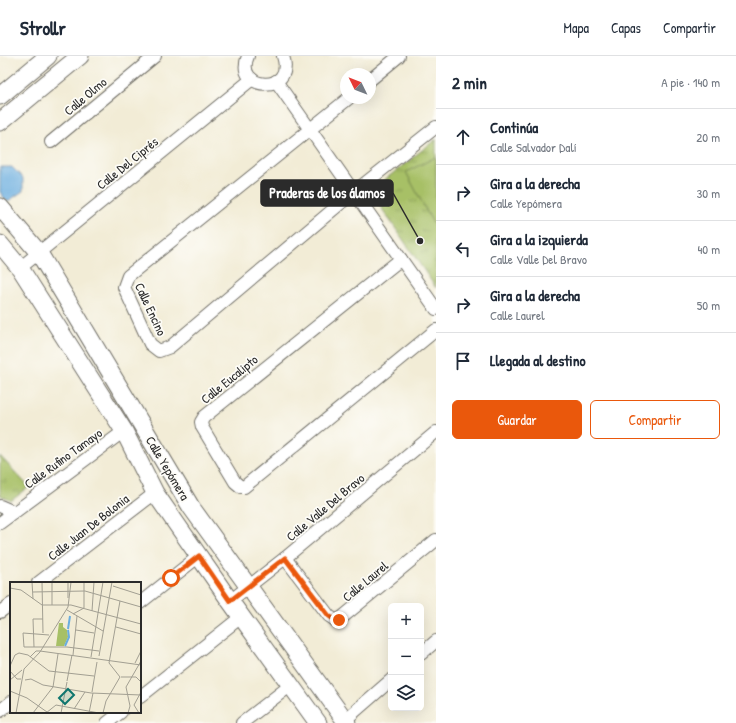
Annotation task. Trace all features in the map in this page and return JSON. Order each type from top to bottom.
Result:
[{"type":"main road","points":[[0,96],[48,56]]},
{"type":"main road","points":[[0,122],[80,56]]},
{"type":"main road","name":"Calle Yepómera","points":[[0,207],[39,253],[191,508],[346,721]]},
{"type":"main road","name":"Calle Yepómera","points":[[0,244],[20,268],[124,431],[155,493],[241,617],[318,723]]},
{"type":"street","name":"Calle Olmo","points":[[51,142],[155,56]]},
{"type":"street","points":[[248,56],[246,69],[252,79],[264,84],[276,81],[283,72],[285,67],[283,56]]},
{"type":"street","points":[[376,75],[399,56]]},
{"type":"street","name":"Calle Del Ciprés","points":[[20,268],[252,79]]},
{"type":"street","points":[[276,81],[436,309]]},
{"type":"street","name":"Calle Encino","points":[[342,104],[125,280],[124,287],[150,344],[159,351],[170,347],[354,192],[436,127]]},
{"type":"street","name":"Calle Eucalipto","points":[[401,259],[204,417],[201,425],[235,482],[241,487],[244,487],[436,330]]},
{"type":"street","name":"Calle Rufino Tamayo","points":[[0,523],[124,431]]},
{"type":"street","name":"Calle Valle Del Bravo","points":[[230,601],[285,558],[436,432]]},
{"type":"street","name":"Calle Juan De Bolonia","points":[[39,582],[155,493]]},
{"type":"street","points":[[0,506],[14,512]]},
{"type":"street","name":"Calle Laurel","points":[[285,558],[329,616],[335,620],[339,620],[436,540]]},
{"type":"street","points":[[141,601],[199,556]]},
{"type":"street","points":[[0,612],[10,605]]},
{"type":"street","points":[[141,696],[241,617]]},
{"type":"street","points":[[424,651],[436,641]]},
{"type":"street","points":[[346,721],[388,683]]},
{"type":"street","points":[[242,723],[291,685]]},
{"type":"street","points":[[0,711],[10,703]]},
{"type":"street","points":[[107,723],[120,713]]},
{"type":"green space","points":[[436,139],[436,288],[372,194],[373,189]]},
{"type":"green space","points":[[436,157],[436,229],[406,172]]},
{"type":"green space","points":[[0,456],[29,487],[11,501],[0,495]]},
{"type":"water","points":[[0,167],[12,167],[23,178],[23,191],[7,202],[0,192]]},
{"type":"place","name":"Praderas de los álamos","points":[[420,241]]},
{"type":"route","points":[[171,578],[199,556],[230,601],[285,558],[329,616],[335,620],[339,620]]}]
